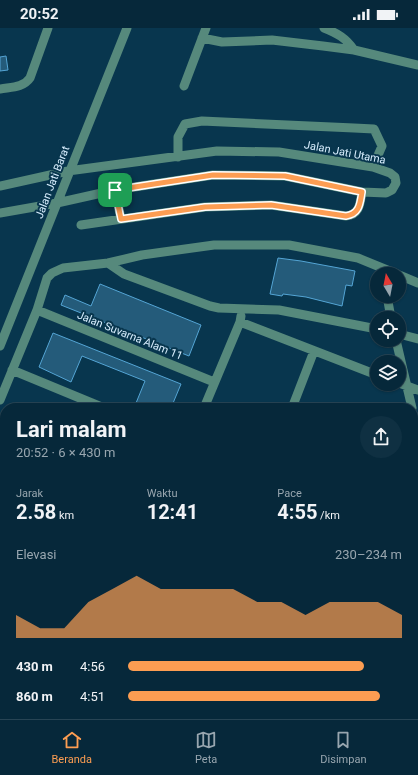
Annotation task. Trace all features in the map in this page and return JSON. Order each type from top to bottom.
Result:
[{"type":"street","points":[[0,89],[22,85],[27,82],[30,78],[48,28]]},
{"type":"street","name":"Jalan Jati Barat","points":[[0,346],[57,203],[68,171],[127,28]]},
{"type":"street","points":[[184,86],[206,28]]},
{"type":"street","points":[[324,28],[345,38],[354,50]]},
{"type":"street","points":[[202,38],[222,42],[272,40],[354,50],[418,65]]},
{"type":"street","points":[[178,156],[178,137],[185,124],[202,121],[374,129],[382,146],[373,167]]},
{"type":"street","name":"Jalan Jati Utama","points":[[0,186],[68,171],[218,151],[279,152],[373,167],[390,173],[395,177],[396,183],[392,190],[386,193],[362,192],[285,176],[213,175],[115,190],[57,203],[0,213]]},
{"type":"street","points":[[115,190],[121,219]]},
{"type":"street","points":[[81,225],[205,207],[271,205],[346,216],[351,215],[359,208],[362,192]]},
{"type":"street","points":[[0,400],[36,310],[47,278],[52,273],[64,268],[108,263],[142,255],[214,245],[282,245],[358,258],[375,267]]},
{"type":"street","points":[[108,263],[124,274],[210,306],[279,310],[370,328]]},
{"type":"street","points":[[406,278],[418,283]]},
{"type":"street","points":[[206,403],[240,322],[243,309]]},
{"type":"street","name":"Jalan Suvarna Alam 11","points":[[36,310],[214,382]]},
{"type":"street","points":[[240,322],[370,372]]},
{"type":"street","points":[[406,336],[418,340]]},
{"type":"street","points":[[294,403],[314,351]]},
{"type":"street","points":[[12,370],[92,403]]},
{"type":"street","points":[[406,385],[418,390]]},
{"type":"street","points":[[406,391],[410,403]]},
{"type":"building","points":[[6,56],[8,70],[0,71],[0,57]]},
{"type":"building","points":[[278,258],[355,271],[352,286],[346,285],[342,306],[306,297],[270,294]]},
{"type":"building","points":[[100,284],[201,325],[189,356],[61,305],[65,295],[91,306]]},
{"type":"building","points":[[53,333],[181,384],[173,403],[136,403],[145,381],[82,356],[71,382],[39,367]]},
{"type":"route","points":[[213,175],[285,176],[362,192],[359,208],[356,212],[346,216],[271,205],[205,207],[121,219],[115,190],[213,175]]}]
